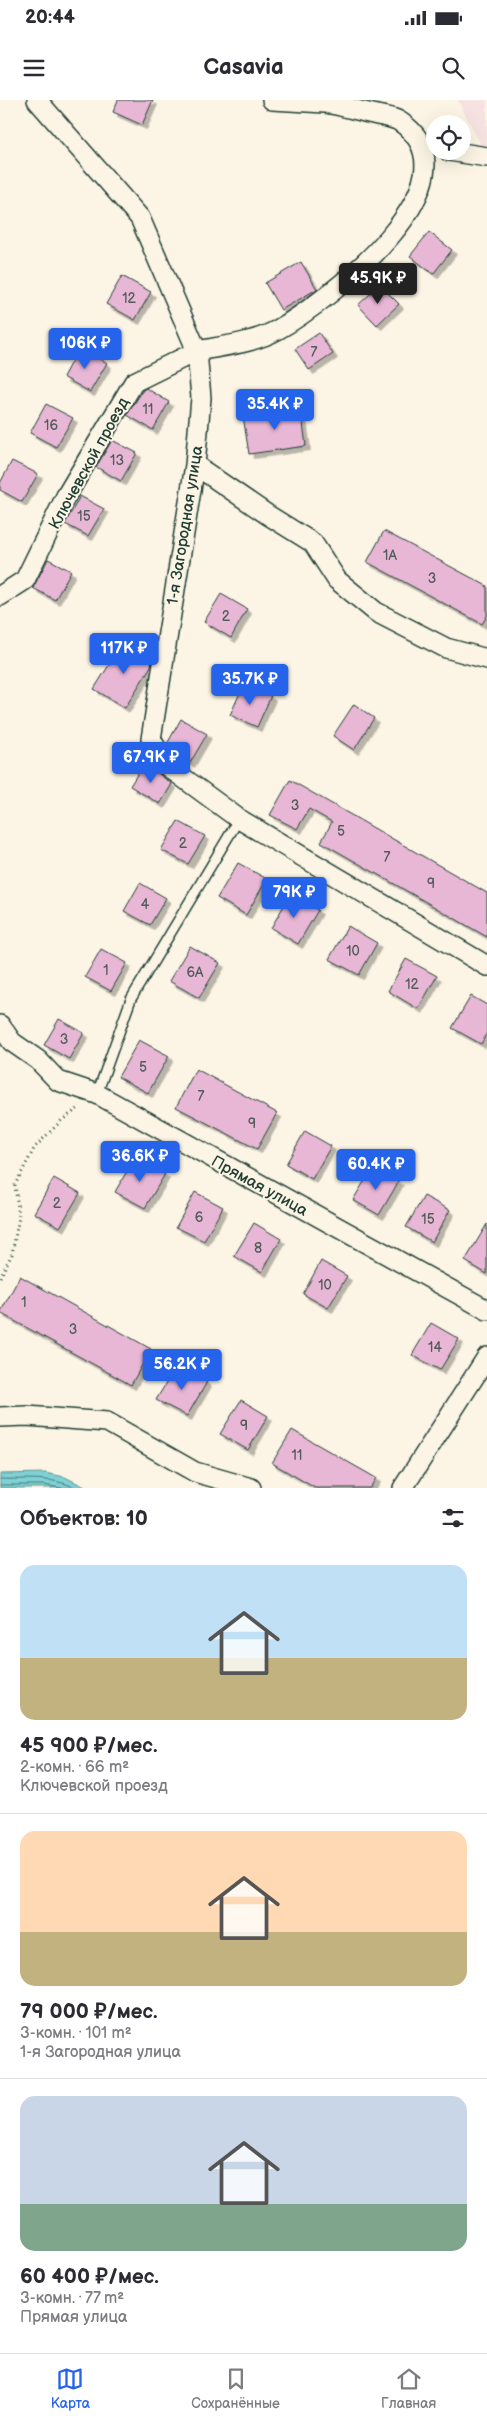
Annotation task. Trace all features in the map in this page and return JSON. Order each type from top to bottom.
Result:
[{"type":"street","points":[[36,100],[140,218],[197,351]]},
{"type":"street","points":[[272,100],[326,102],[397,120],[414,132],[426,145]]},
{"type":"street","points":[[471,154],[487,157]]},
{"type":"street","name":"Ключевской проезд","points":[[0,596],[25,580],[66,496],[134,382],[197,351],[236,344],[276,331],[339,287],[386,242],[410,215],[420,198],[427,177],[426,160]]},
{"type":"street","name":"1-я Загородная улица","points":[[197,351],[201,398],[195,465],[151,739],[167,766],[239,819],[487,966]]},
{"type":"street","points":[[195,465],[313,543],[338,580],[376,612],[446,648],[487,659]]},
{"type":"street","points":[[0,1025],[6,1041]]},
{"type":"street","name":"Прямая улица","points":[[6,1041],[38,1060],[58,1081],[97,1094],[487,1310]]},
{"type":"street","points":[[403,1488],[487,1357]]},
{"type":"street","points":[[0,1417],[27,1416],[107,1422],[195,1472],[251,1488]]},
{"type":"lane","points":[[97,1094],[131,999],[239,819]]},
{"type":"path","points":[[0,1276],[12,1254],[19,1217],[15,1184],[35,1147],[61,1120],[97,1094]]},
{"type":"shaded area","points":[[458,100],[487,100],[487,157],[471,126],[471,115],[466,115]]},
{"type":"water","points":[[45,1473],[65,1477],[87,1488],[0,1488],[0,1474]]},
{"type":"building","points":[[118,100],[153,100],[142,125],[113,112]]},
{"type":"building","points":[[429,232],[452,250],[433,274],[410,256]]},
{"type":"building","points":[[301,262],[317,289],[281,310],[265,283]]},
{"type":"building","points":[[122,276],[151,292],[135,320],[106,304]]},
{"type":"building","points":[[380,285],[399,304],[377,325],[358,305]]},
{"type":"building","points":[[319,333],[333,354],[309,370],[295,349]]},
{"type":"building","points":[[79,347],[107,363],[90,392],[63,377]]},
{"type":"building","points":[[146,388],[169,402],[153,430],[127,415]]},
{"type":"building","points":[[46,404],[73,418],[56,447],[30,433]]},
{"type":"building","points":[[301,408],[306,446],[249,454],[243,416]]},
{"type":"building","points":[[112,440],[137,453],[121,481],[96,467]]},
{"type":"building","points":[[12,461],[38,474],[22,502],[0,490],[0,483]]},
{"type":"building","points":[[80,496],[104,509],[88,536],[65,524]]},
{"type":"building","points":[[384,531],[487,586],[487,616],[482,624],[367,562]]},
{"type":"building","points":[[48,559],[71,571],[55,600],[33,588]]},
{"type":"building","points":[[221,594],[247,609],[231,638],[204,622]]},
{"type":"building","points":[[124,641],[152,660],[151,666],[125,708],[94,689]]},
{"type":"building","points":[[244,684],[271,696],[257,727],[230,715]]},
{"type":"building","points":[[354,704],[374,718],[354,750],[333,736]]},
{"type":"building","points":[[181,719],[207,734],[190,763],[186,760],[184,764],[176,758],[167,744]]},
{"type":"building","points":[[144,763],[154,767],[160,775],[172,784],[160,804],[130,786]]},
{"type":"building","points":[[290,780],[487,893],[487,937],[321,842],[332,822],[309,809],[297,829],[270,815]]},
{"type":"building","points":[[178,821],[205,836],[188,864],[161,850]]},
{"type":"building","points":[[238,863],[267,879],[246,915],[217,898]]},
{"type":"building","points":[[140,883],[166,898],[150,925],[124,911]]},
{"type":"building","points":[[290,895],[318,910],[298,944],[271,928]]},
{"type":"building","points":[[348,926],[377,943],[359,975],[329,959]]},
{"type":"building","points":[[190,946],[220,963],[199,998],[169,981]]},
{"type":"building","points":[[101,949],[127,963],[111,991],[85,977]]},
{"type":"building","points":[[406,959],[437,976],[418,1009],[388,991]]},
{"type":"building","points":[[471,996],[487,1005],[487,1033],[481,1044],[452,1028]]},
{"type":"building","points":[[59,1019],[84,1033],[69,1059],[44,1045]]},
{"type":"building","points":[[139,1040],[169,1056],[148,1093],[118,1077]]},
{"type":"building","points":[[196,1069],[277,1113],[257,1149],[176,1107]]},
{"type":"building","points":[[305,1131],[331,1146],[312,1179],[286,1164]]},
{"type":"building","points":[[135,1157],[165,1174],[145,1208],[115,1192]]},
{"type":"building","points":[[373,1167],[399,1181],[379,1215],[353,1200]]},
{"type":"building","points":[[54,1178],[80,1193],[60,1227],[34,1213]]},
{"type":"building","points":[[195,1192],[223,1207],[204,1241],[176,1227]]},
{"type":"building","points":[[424,1196],[450,1210],[432,1242],[406,1227]]},
{"type":"building","points":[[254,1223],[281,1239],[262,1272],[234,1256]]},
{"type":"building","points":[[487,1224],[487,1274],[465,1261]]},
{"type":"building","points":[[321,1261],[347,1276],[328,1308],[303,1294]]},
{"type":"building","points":[[20,1276],[151,1349],[131,1385],[0,1313]]},
{"type":"building","points":[[431,1323],[459,1339],[440,1370],[412,1355]]},
{"type":"building","points":[[177,1365],[207,1382],[187,1416],[156,1400]]},
{"type":"building","points":[[241,1400],[268,1416],[248,1450],[220,1434]]},
{"type":"building","points":[[292,1430],[376,1478],[370,1488],[315,1488],[272,1463]]}]
